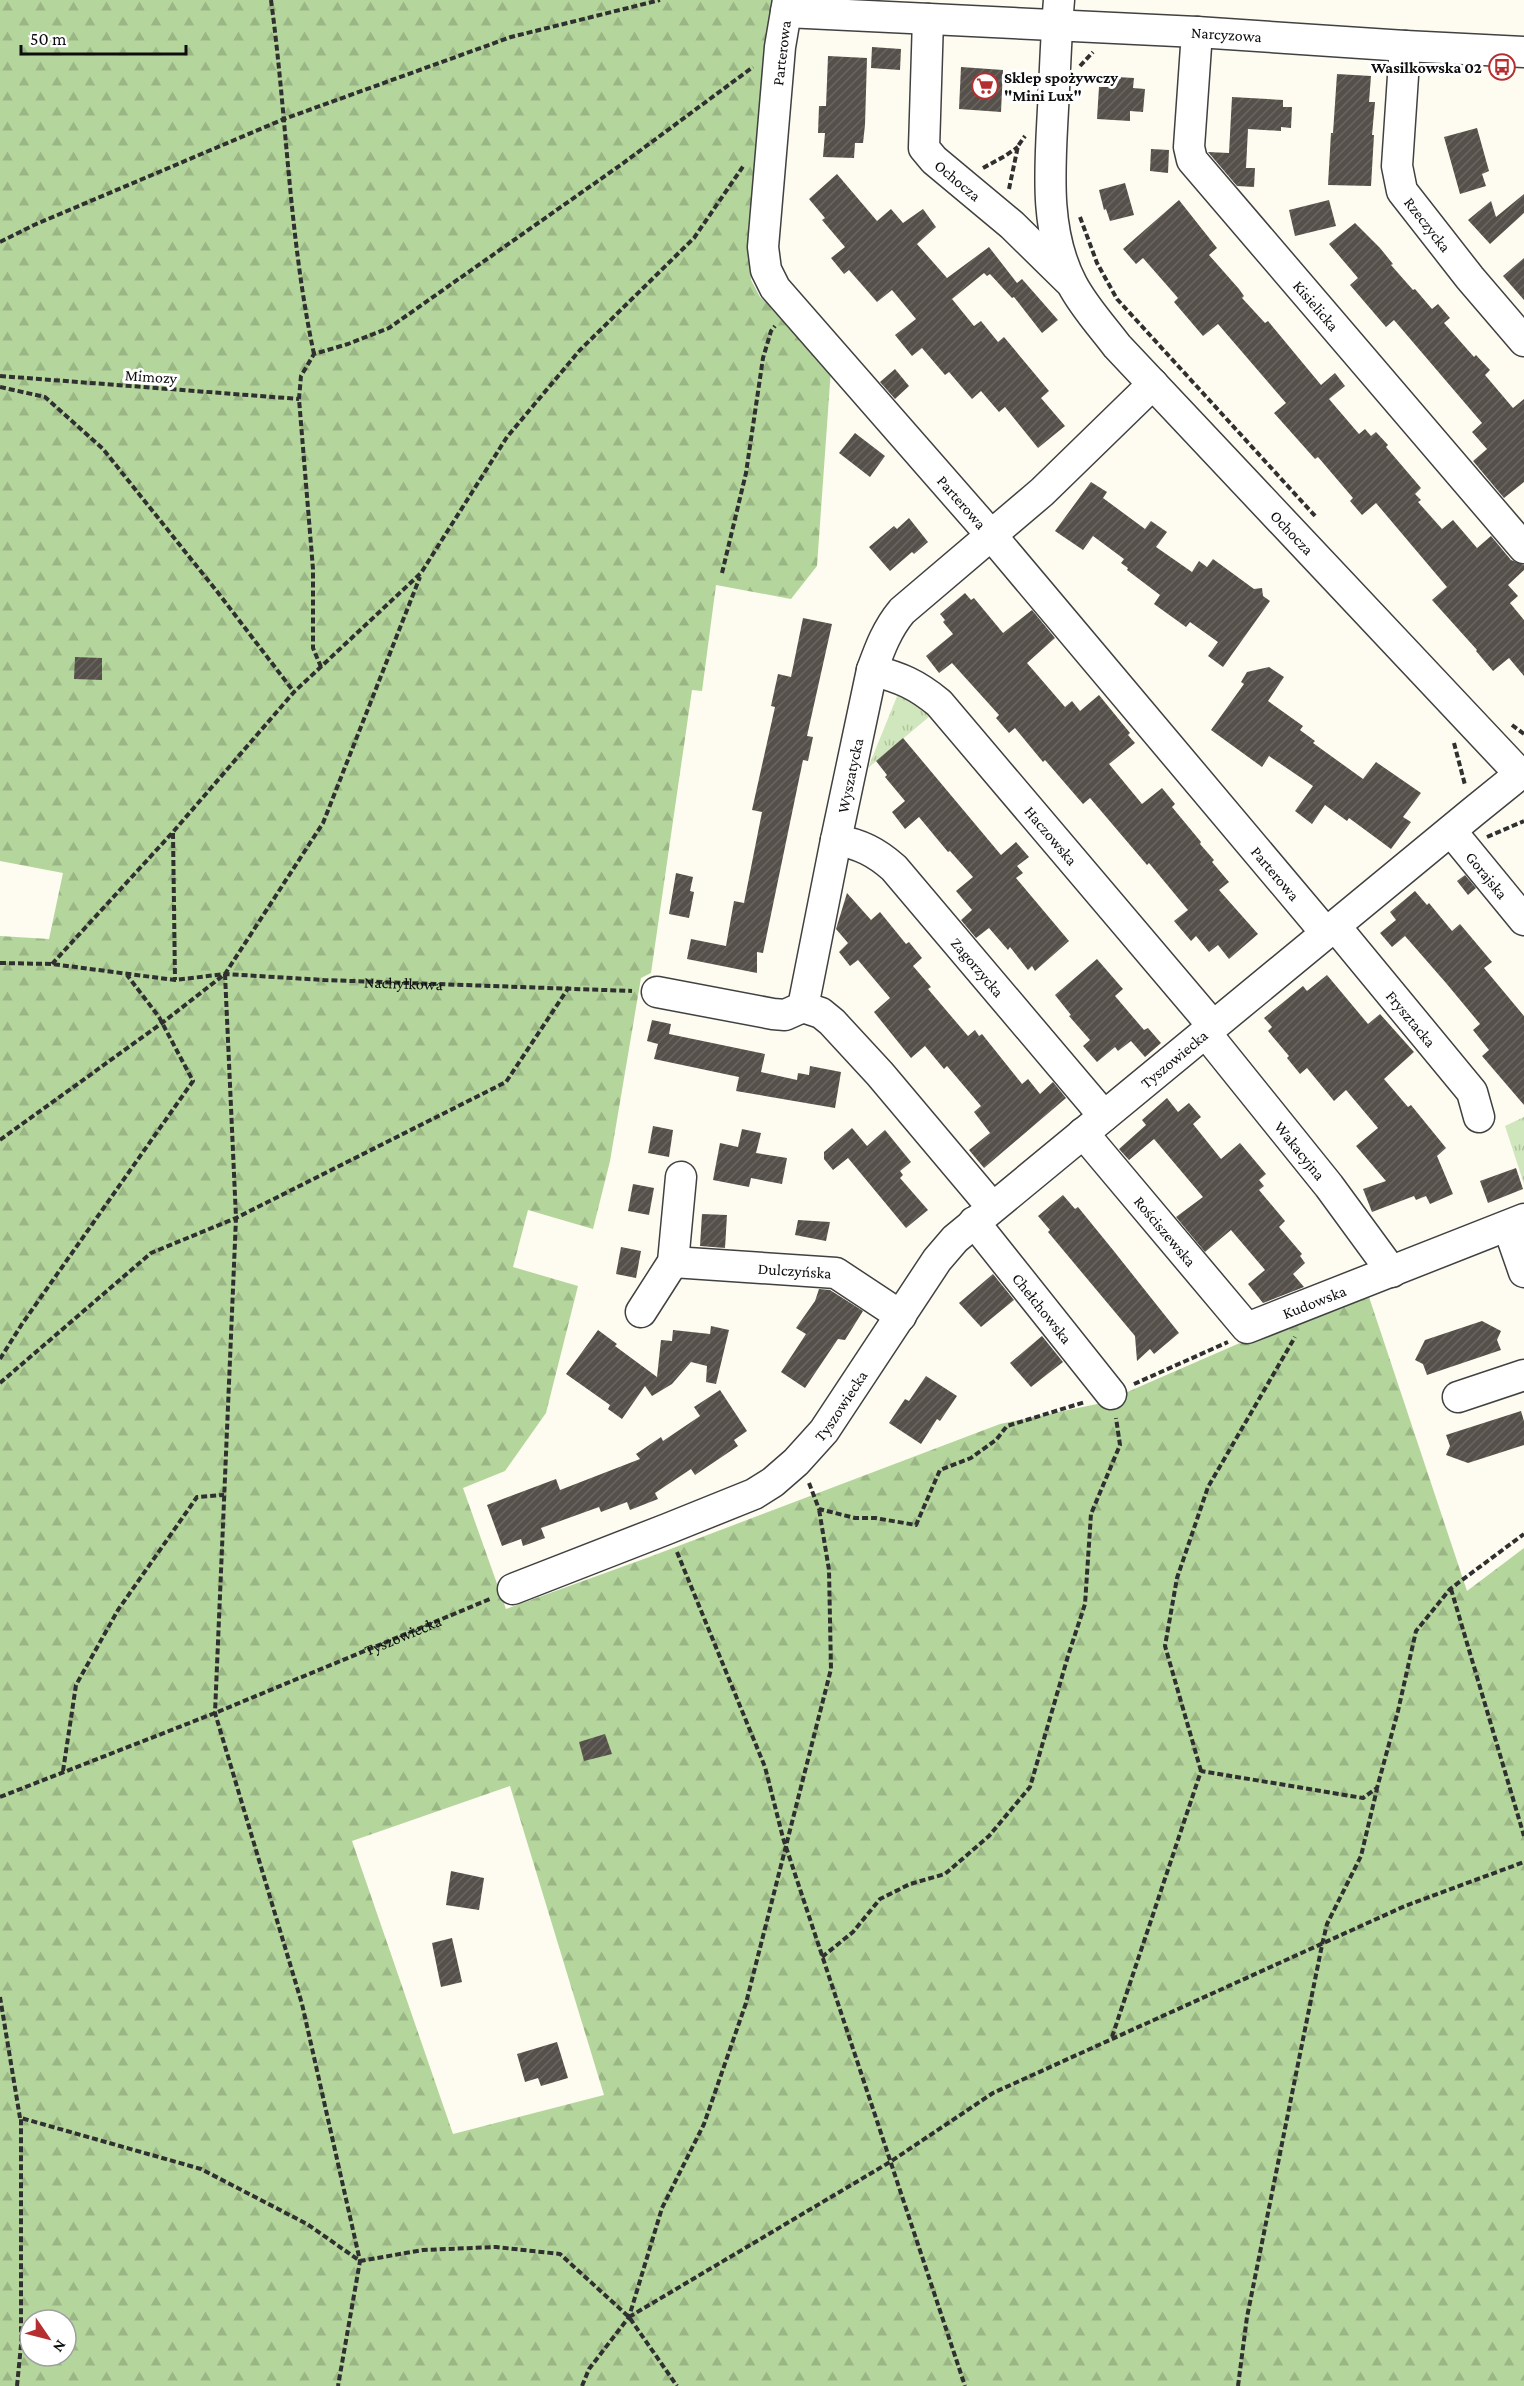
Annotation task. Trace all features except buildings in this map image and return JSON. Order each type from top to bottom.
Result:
[{"type":"street","name":"Narcyzowa","points":[[787,6],[924,13],[1058,13],[1095,28],[1524,52]]},
{"type":"street","name":"Parterowa","points":[[787,6],[780,47],[763,247],[766,270],[774,288],[991,535],[1330,929]]},
{"type":"street","name":"Ochocza","points":[[924,13],[924,148],[959,182],[1012,225],[1072,284]]},
{"type":"street","name":"Ochocza","points":[[1058,13],[1050,175],[1052,208],[1063,264],[1072,284],[1089,310],[1118,346],[1522,774]]},
{"type":"street","name":"Kisielicka","points":[[1197,32],[1189,147],[1192,160],[1524,548]]},
{"type":"street","name":"Rzeczycka","points":[[1406,46],[1397,166],[1402,190],[1463,269],[1524,341]]},
{"type":"street","name":"Wyszatycka","points":[[804,1007],[872,670],[888,630],[902,611],[1042,492],[1153,384]]},
{"type":"street","name":"Haczowska","points":[[872,670],[902,678],[920,688],[939,704],[1209,1029]]},
{"type":"street","name":"Tyszowiecka","points":[[513,1589],[667,1530],[754,1494],[773,1482],[796,1462],[824,1431],[937,1260],[983,1214],[1522,774]]},
{"type":"street","name":"Gorajska","points":[[1462,821],[1524,920]]},
{"type":"street","name":"Zagorzycka","points":[[836,840],[863,846],[878,854],[894,868],[1093,1124]]},
{"type":"street","name":"Frysztacka","points":[[1330,929],[1472,1092],[1479,1117]]},
{"type":"street","points":[[657,992],[772,1014],[785,1015],[804,1007],[821,1013],[880,1074],[983,1214]]},
{"type":"street","name":"Wakacyjna","points":[[1209,1029],[1392,1272]]},
{"type":"street","name":"Rościszewska","points":[[1093,1124],[1247,1328]]},
{"type":"street","points":[[640,1312],[673,1262],[681,1177]]},
{"type":"street","name":"Chełchowska","points":[[983,1214],[1111,1394]]},
{"type":"street","points":[[1516,1223],[1524,1272]]},
{"type":"street","name":"Kudowska","points":[[1247,1328],[1516,1223]]},
{"type":"street","name":"Dulczyńska","points":[[673,1262],[836,1273],[901,1316]]},
{"type":"street","points":[[1458,1397],[1524,1375]]},
{"type":"path","points":[[272,0],[303,302],[314,354],[301,376],[299,399],[313,569],[313,648],[321,667]]},
{"type":"path","points":[[0,243],[34,225],[284,119],[511,37],[660,0]]},
{"type":"path","points":[[1074,72],[1090,58],[1094,49],[1095,28]]},
{"type":"path","points":[[314,354],[348,344],[388,328],[613,171],[780,47]]},
{"type":"path","points":[[959,182],[1005,156],[1018,146],[1031,129]]},
{"type":"path","points":[[1012,225],[1007,203],[1009,183],[1018,146]]},
{"type":"path","points":[[0,1140],[162,1023],[225,974],[323,823],[421,573],[507,437],[580,350],[694,238],[747,161]]},
{"type":"path","points":[[1078,210],[1097,263],[1117,299],[1317,518]]},
{"type":"path","points":[[722,573],[746,473],[763,358],[771,331],[791,307]]},
{"type":"path","name":"Mimozy","points":[[0,376],[299,399]]},
{"type":"path","points":[[0,387],[45,397],[103,449],[294,692]]},
{"type":"path","points":[[52,964],[173,832],[294,692],[421,573]]},
{"type":"path","points":[[1508,722],[1524,734]]},
{"type":"path","points":[[1451,733],[1462,821]]},
{"type":"path","points":[[173,832],[175,980]]},
{"type":"path","name":"Nachyłkowa","points":[[0,963],[52,964],[175,980],[225,974],[324,980],[569,987],[657,992]]},
{"type":"path","points":[[0,1359],[22,1324],[193,1081],[162,1023],[126,974]]},
{"type":"path","points":[[225,974],[236,1218],[214,1713],[302,2004],[360,2261],[338,2386]]},
{"type":"path","points":[[0,1383],[151,1253],[236,1218],[506,1082],[569,987]]},
{"type":"path","points":[[1112,2038],[1201,1771],[1166,1646],[1177,1578],[1208,1487],[1317,1300]]},
{"type":"path","points":[[819,1509],[855,1518],[875,1518],[916,1525],[940,1470],[971,1458],[996,1440],[1007,1426],[1111,1394],[1227,1343],[1247,1328]]},
{"type":"path","points":[[822,1957],[853,1932],[880,1899],[910,1884],[945,1874],[988,1836],[1030,1787],[1085,1604],[1091,1514],[1120,1444],[1111,1394]]},
{"type":"path","points":[[582,2386],[589,2369],[629,2317],[662,2208],[704,2124],[746,2003],[831,1669],[830,1570],[819,1509],[811,1487],[796,1462]]},
{"type":"path","points":[[63,1772],[76,1685],[118,1610],[197,1497],[224,1495]]},
{"type":"path","points":[[667,1530],[765,1767],[785,1846],[965,2386]]},
{"type":"path","points":[[1238,2386],[1247,2317],[1322,1945],[1327,1924],[1361,1856],[1416,1631],[1450,1589],[1524,1534]]},
{"type":"path","name":"Tyszowiecka","points":[[0,1797],[214,1713],[513,1589]]},
{"type":"path","points":[[1450,1589],[1524,1836]]},
{"type":"path","points":[[1201,1771],[1363,1798],[1377,1788]]},
{"type":"path","points":[[629,2317],[890,2162],[993,2093],[1405,1906],[1524,1862]]},
{"type":"path","points":[[0,1997],[21,2118],[21,2345],[17,2386]]},
{"type":"path","points":[[21,2118],[201,2169],[307,2224],[360,2261],[423,2250],[496,2247],[560,2254],[629,2317],[677,2386]]},
{"type":"green space","points":[[0,0],[774,0],[750,249],[751,280],[760,297],[791,324],[831,369],[817,566],[791,599],[716,585],[702,691],[692,690],[651,973],[641,978],[610,1161],[593,1229],[528,1210],[513,1267],[578,1286],[546,1413],[505,1471],[463,1488],[506,1609],[1000,1424],[1102,1403],[1366,1288],[1467,1591],[1524,1548],[1524,2386],[0,2386],[0,936],[49,939],[63,873],[0,861]],"holes":[[[510,1786],[604,2095],[453,2134],[352,1841]]]},
{"type":"green space","points":[[902,684],[936,711],[868,768]]},
{"type":"green space","points":[[1524,1117],[1524,1184],[1505,1126]]},
{"type":"place","name":"Wasilkowska 02","points":[[1502,67]]},
{"type":"place","name":"Sklep spożywczy \"Mini Lux\"","points":[[985,86]]}]
